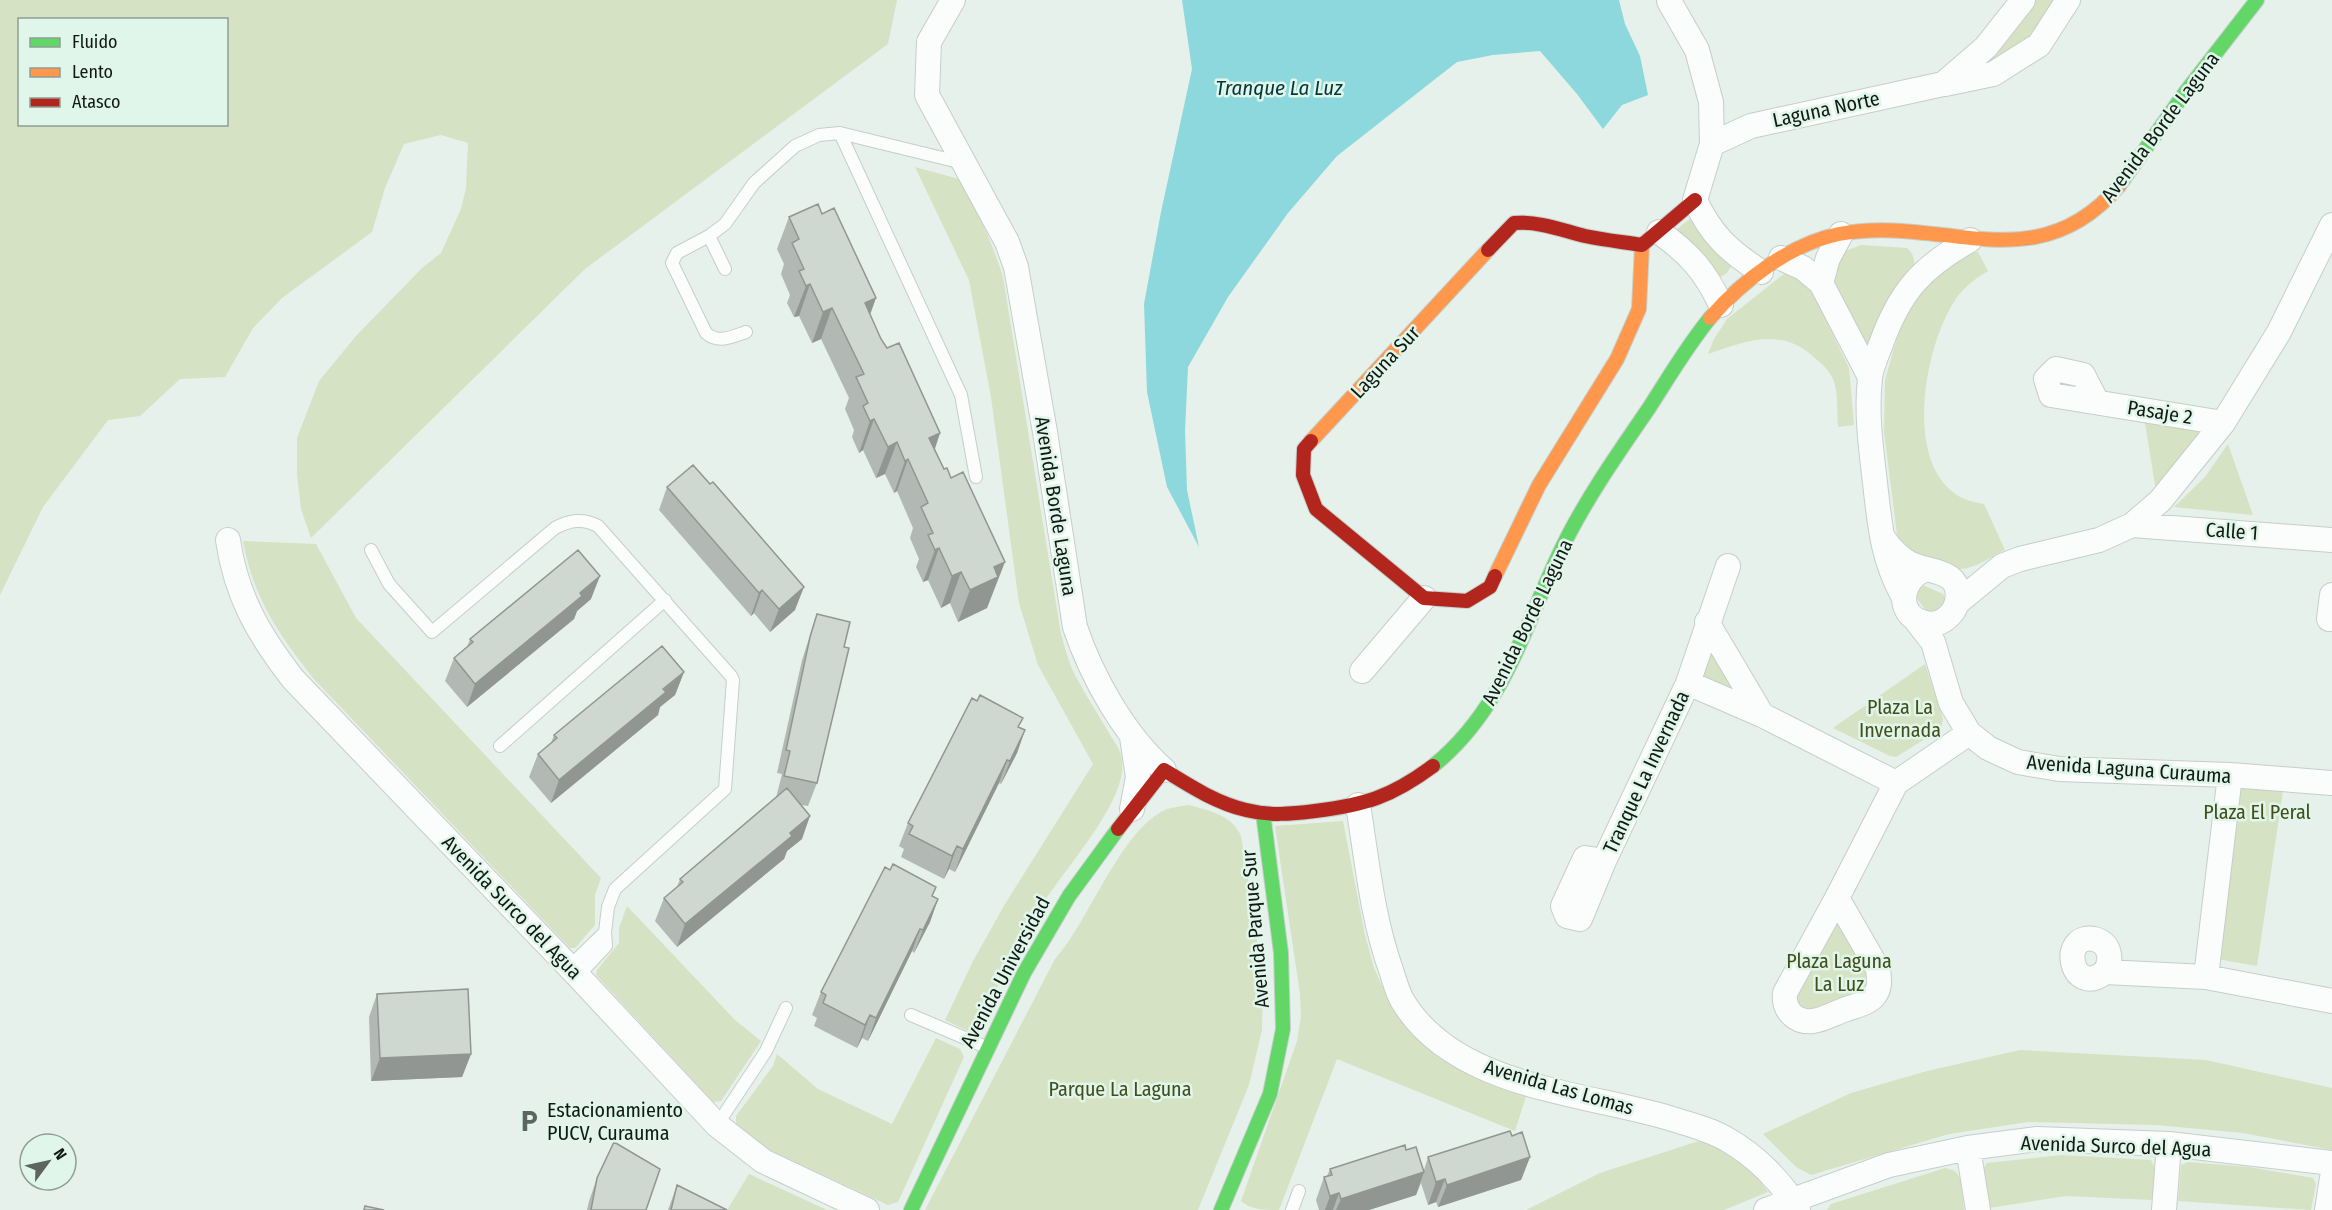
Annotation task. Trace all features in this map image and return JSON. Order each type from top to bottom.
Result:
[{"type":"street","name":"Avenida Borde Laguna","points":[[953,0],[928,42],[927,95],[1007,242],[1020,285],[1046,432],[1075,627],[1086,657],[1111,702],[1146,753],[1164,770],[1224,803],[1263,813],[1286,814],[1358,805],[1391,792],[1428,769],[1449,752],[1481,716],[1504,679],[1569,533],[1651,404],[1699,334],[1734,292],[1781,258],[1840,234],[1874,232],[1919,234],[2011,242],[2031,240],[2070,227],[2101,206],[2113,194],[2177,104],[2257,0]]},
{"type":"street","name":"Laguna Norte","points":[[1943,84],[1986,47],[2023,0]]},
{"type":"street","name":"Laguna Norte","points":[[1712,144],[1751,126],[1993,74],[2039,45],[2068,0]]},
{"type":"street","points":[[1362,671],[1424,598],[1467,601],[1490,586],[1539,485],[1617,360],[1639,309],[1651,238],[1695,200],[1712,144],[1711,102],[1697,50],[1669,1]]},
{"type":"street","points":[[1695,200],[1703,219],[1716,238],[1761,272]]},
{"type":"street","name":"Laguna Sur","points":[[1424,598],[1316,509],[1303,475],[1304,449],[1514,223],[1548,224],[1582,236],[1651,238]]},
{"type":"street","points":[[1915,619],[1933,624],[1953,610],[2001,566],[2020,559],[2099,540],[2132,525],[2160,501],[2223,423],[2279,332],[2332,225]]},
{"type":"street","points":[[1821,283],[1828,258],[1840,234]]},
{"type":"street","points":[[1919,234],[1920,274]]},
{"type":"street","points":[[1651,238],[1694,260],[1710,282],[1721,305]]},
{"type":"street","name":"Avenida Laguna Curauma","points":[[1970,240],[1944,255],[1920,274],[1900,300],[1888,324],[1870,377],[1870,440],[1881,536],[1890,571],[1903,596],[1904,605],[1933,642],[1951,703],[1969,733],[2004,756],[2032,766],[2230,775],[2332,783]]},
{"type":"street","name":"Avenida Laguna Curauma","points":[[1781,258],[1803,268],[1821,283],[1870,377]]},
{"type":"street","name":"Pasaje 2","points":[[2097,402],[2223,423]]},
{"type":"street","name":"Calle 1","points":[[2132,525],[2332,540]]},
{"type":"street","points":[[1881,536],[1891,550],[1923,570],[1939,571],[1951,579],[1992,573]]},
{"type":"street","name":"Avenida Surco del Agua","points":[[228,540],[231,564],[242,598],[272,653],[293,679],[574,971],[717,1125],[763,1161],[867,1210]]},
{"type":"street","name":"Tranque La Invernada","points":[[1604,861],[1688,683],[1728,566]]},
{"type":"street","points":[[1903,596],[1909,580],[1923,570]]},
{"type":"street","name":"Avenida Laguna Curauma","points":[[1951,579],[1958,595],[1953,610],[1951,703]]},
{"type":"street","points":[[2329,619],[2332,595]]},
{"type":"street","points":[[1707,622],[1762,715]]},
{"type":"street","name":"Tranque La Invernada","points":[[1688,683],[1762,715],[1896,783]]},
{"type":"street","points":[[1130,729],[1138,777],[1137,792],[1131,812]]},
{"type":"street","points":[[1837,898],[1878,969],[1880,980],[1878,989],[1874,996],[1865,1002],[1813,1021],[1798,1019],[1788,1012],[1785,1005],[1785,993],[1896,783],[1969,733]]},
{"type":"street","name":"Avenida Universidad","points":[[911,1210],[986,1047],[1042,940],[1066,899],[1164,770]]},
{"type":"street","points":[[2206,977],[2230,775]]},
{"type":"street","points":[[1131,812],[1167,795],[1204,794]]},
{"type":"street","name":"Avenida Las Lomas","points":[[1358,805],[1380,938],[1401,998],[1418,1022],[1440,1042],[1491,1072],[1557,1091],[1641,1110],[1698,1127],[1728,1139],[1760,1163],[1795,1205]]},
{"type":"street","name":"Avenida Parque Sur","points":[[1223,1209],[1269,1094],[1283,1029],[1281,953],[1263,813]]},
{"type":"street","points":[[2105,972],[2206,977],[2332,1001]]},
{"type":"street","name":"Avenida Surco del Agua","points":[[1766,1210],[1795,1205],[1889,1165],[1968,1148],[2037,1139],[2169,1144],[2332,1163]]},
{"type":"street","points":[[2164,1210],[2169,1144]]},
{"type":"street","points":[[1968,1148],[1978,1210]]},
{"type":"street","points":[[2327,1210],[2332,1178]]},
{"type":"lane","points":[[746,332],[721,340],[712,338],[706,333],[672,263],[677,253],[709,236],[725,224],[754,183],[795,146],[819,135],[840,133],[964,163]]},
{"type":"lane","points":[[840,133],[961,395],[976,477]]},
{"type":"lane","points":[[709,236],[725,269]]},
{"type":"lane","points":[[371,550],[389,584],[432,632],[555,528],[578,520],[588,521],[598,526],[733,680],[724,789],[615,889],[608,907],[605,932],[574,971]]},
{"type":"lane","points":[[500,746],[665,600]]},
{"type":"lane","points":[[717,1125],[766,1051],[786,1008]]},
{"type":"lane","points":[[911,1015],[986,1047]]},
{"type":"lane","points":[[1292,1210],[1299,1191]]},
{"type":"green space","points":[[0,0],[897,0],[888,44],[585,269],[311,538],[301,509],[297,474],[297,438],[319,381],[356,336],[422,268],[441,253],[461,209],[466,188],[468,143],[441,135],[404,144],[385,188],[372,232],[282,298],[253,328],[225,377],[180,379],[140,416],[108,420],[43,507],[0,595]]},
{"type":"green space","points":[[2031,0],[2059,0],[2025,45],[1990,66],[1985,57]]},
{"type":"green space","points":[[915,167],[959,179],[984,227],[999,264],[1061,634],[1076,677],[1120,752],[1122,772],[1115,795],[1102,820],[1033,919],[972,1033],[945,1020],[973,961],[1005,904],[1093,764],[1038,665],[1019,603],[991,397],[969,280]]},
{"type":"green space","points":[[1691,218],[1732,265],[1727,273],[1719,278],[1677,229]]},
{"type":"green space","points":[[1861,245],[1907,248],[1914,260],[1912,273],[1869,345],[1864,344],[1833,281],[1835,264],[1843,252]]},
{"type":"green space","points":[[1978,252],[1988,271],[1972,281],[1959,294],[1942,325],[1928,375],[1924,402],[1925,430],[1929,455],[1939,476],[1957,495],[1984,504],[2005,550],[1972,566],[1951,569],[1924,560],[1909,549],[1897,535],[1884,432],[1885,380],[1899,331],[1911,303],[1928,282],[1963,254]]},
{"type":"green space","points":[[1790,269],[1810,287],[1849,368],[1854,425],[1838,427],[1837,395],[1828,370],[1803,349],[1790,342],[1777,339],[1750,341],[1708,354],[1714,339],[1727,319]]},
{"type":"green space","points":[[2144,417],[2209,426],[2156,491]]},
{"type":"green space","points":[[2228,444],[2253,515],[2174,507],[2205,477]]},
{"type":"green space","points":[[243,541],[316,544],[356,618],[601,878],[595,895],[595,925],[575,948],[570,948],[313,678],[278,630],[260,598]]},
{"type":"green space","points":[[1916,582],[1943,594],[1946,601],[1941,612],[1927,612],[1912,592]]},
{"type":"green space","points":[[1711,643],[1739,687],[1733,696],[1698,678]]},
{"type":"green space","name":"Plaza La Invernada","points":[[1925,664],[1943,719],[1941,729],[1896,757],[1833,728]]},
{"type":"green space","name":"Plaza El Peral","points":[[2238,786],[2283,791],[2257,966],[2217,959]]},
{"type":"green space","name":"Parque La Laguna","points":[[1189,805],[1226,819],[1232,823],[1241,836],[1263,986],[1262,1030],[1249,1085],[1198,1210],[925,1210],[1055,959],[1068,943],[1120,855],[1150,819],[1167,809]]},
{"type":"green space","points":[[1343,821],[1365,935],[1374,968],[1385,992],[1405,1020],[1528,1090],[1515,1131],[1337,1059],[1279,1210],[1254,1208],[1241,1201],[1297,1041],[1301,1016],[1300,994],[1275,826]]},
{"type":"green space","points":[[627,906],[735,1020],[761,1041],[721,1101],[713,1102],[596,975],[597,970],[619,943],[619,928]]},
{"type":"green space","name":"Plaza Laguna La Luz","points":[[1838,918],[1874,972],[1870,989],[1808,1015],[1791,998]]},
{"type":"green space","points":[[936,1038],[960,1049],[964,1057],[898,1202],[888,1205],[770,1150],[736,1124],[736,1116],[773,1066],[777,1054],[818,1089],[892,1124]]},
{"type":"green space","points":[[2020,1050],[2206,1060],[2332,1088],[2332,1150],[2243,1133],[2156,1125],[2028,1122],[1949,1134],[1811,1175],[1796,1167],[1763,1134],[1851,1093],[1927,1071]]},
{"type":"green space","points":[[1699,1141],[1726,1151],[1757,1177],[1768,1192],[1724,1210],[1526,1210],[1600,1173]]},
{"type":"green space","points":[[2061,1155],[2151,1160],[2155,1168],[2153,1200],[2066,1196],[1989,1208],[1983,1169],[1987,1163]]},
{"type":"green space","points":[[2188,1162],[2249,1167],[2313,1178],[2316,1184],[2311,1210],[2178,1201],[2181,1165]]},
{"type":"green space","points":[[1945,1168],[1955,1171],[1961,1179],[1964,1210],[1827,1210],[1831,1204]]},
{"type":"green space","points":[[749,1174],[827,1210],[727,1210]]},
{"type":"water","name":"Tranque La Luz","points":[[1182,0],[1619,0],[1625,24],[1640,56],[1648,95],[1622,105],[1603,129],[1540,51],[1493,55],[1457,62],[1337,156],[1288,213],[1228,297],[1188,367],[1185,431],[1187,490],[1199,547],[1167,487],[1147,392],[1144,304],[1192,69]]},
{"type":"building","points":[[818,204],[822,214],[834,208],[876,298],[865,303],[881,339],[887,348],[899,343],[940,433],[929,438],[944,469],[947,468],[951,478],[963,472],[1005,562],[994,567],[998,577],[970,590],[961,572],[952,576],[939,548],[935,550],[928,535],[933,533],[921,507],[928,503],[908,459],[905,461],[897,442],[888,447],[874,419],[870,421],[863,406],[868,403],[856,377],[864,374],[832,308],[823,312],[810,284],[806,286],[799,271],[804,269],[792,243],[799,239],[789,217]]},
{"type":"building","points":[[693,465],[710,484],[713,482],[804,587],[779,609],[762,590],[759,593],[667,487]]},
{"type":"building","points":[[578,550],[600,576],[580,593],[582,596],[475,684],[454,658],[473,642],[470,639]]},
{"type":"building","points":[[817,614],[850,622],[844,647],[849,648],[817,783],[784,776],[790,751],[786,750]]},
{"type":"building","points":[[662,646],[684,672],[663,689],[666,692],[559,780],[538,754],[557,738],[554,735]]},
{"type":"building","points":[[980,695],[1023,718],[1018,727],[1025,730],[1010,761],[1007,760],[963,849],[957,846],[952,856],[909,834],[913,826],[908,823],[972,698],[977,701]]},
{"type":"building","points":[[787,788],[810,816],[790,833],[792,836],[685,924],[664,898],[683,882],[680,879]]},
{"type":"building","points":[[893,864],[936,887],[932,896],[938,899],[923,930],[920,929],[876,1018],[870,1015],[865,1025],[823,1003],[826,995],[821,992],[885,867],[890,870]]},
{"type":"building","points":[[468,989],[471,1054],[380,1058],[377,994]]},
{"type":"building","points":[[1510,1131],[1512,1136],[1522,1132],[1530,1157],[1447,1185],[1445,1179],[1436,1182],[1428,1157]]},
{"type":"building","points":[[614,1142],[660,1169],[646,1210],[591,1210],[597,1178]]},
{"type":"building","points":[[1405,1145],[1406,1150],[1416,1147],[1424,1172],[1341,1199],[1339,1193],[1330,1196],[1324,1177],[1332,1175],[1330,1169]]},
{"type":"building","points":[[677,1185],[727,1210],[671,1210]]},
{"type":"building","points":[[365,1206],[384,1210],[364,1210]]},
{"type":"traffic: fast","points":[[2119,186],[2184,94],[2257,0]]},
{"type":"traffic: fast","points":[[1433,766],[1459,742],[1480,716],[1498,687],[1578,518],[1678,362],[1710,318]]},
{"type":"traffic: fast","points":[[1221,1210],[1270,1094],[1283,1029],[1281,953],[1263,813]]},
{"type":"traffic: fast","points":[[911,1210],[1024,973],[1069,896],[1118,829]]},
{"type":"traffic: slow","points":[[1710,318],[1737,291],[1768,266],[1785,255],[1821,239],[1839,234],[1877,230],[1986,239],[2021,239],[2054,232],[2087,215],[2119,186]]},
{"type":"traffic: slow","points":[[1495,576],[1539,485],[1617,359],[1639,309],[1642,245]]},
{"type":"traffic: slow","points":[[1311,441],[1488,250]]},
{"type":"traffic: jam","points":[[1488,250],[1514,223],[1541,225],[1585,236],[1642,245],[1695,200]]},
{"type":"traffic: jam","points":[[1311,441],[1304,449],[1303,475],[1316,509],[1424,598],[1467,601],[1490,587],[1495,576]]},
{"type":"traffic: jam","points":[[1118,829],[1164,770],[1224,803],[1255,812],[1280,814],[1333,809],[1377,798],[1404,785],[1433,766]]},
{"type":"place","name":"Estacionamiento PUCV, Curauma","points":[[529,1121]]}]
